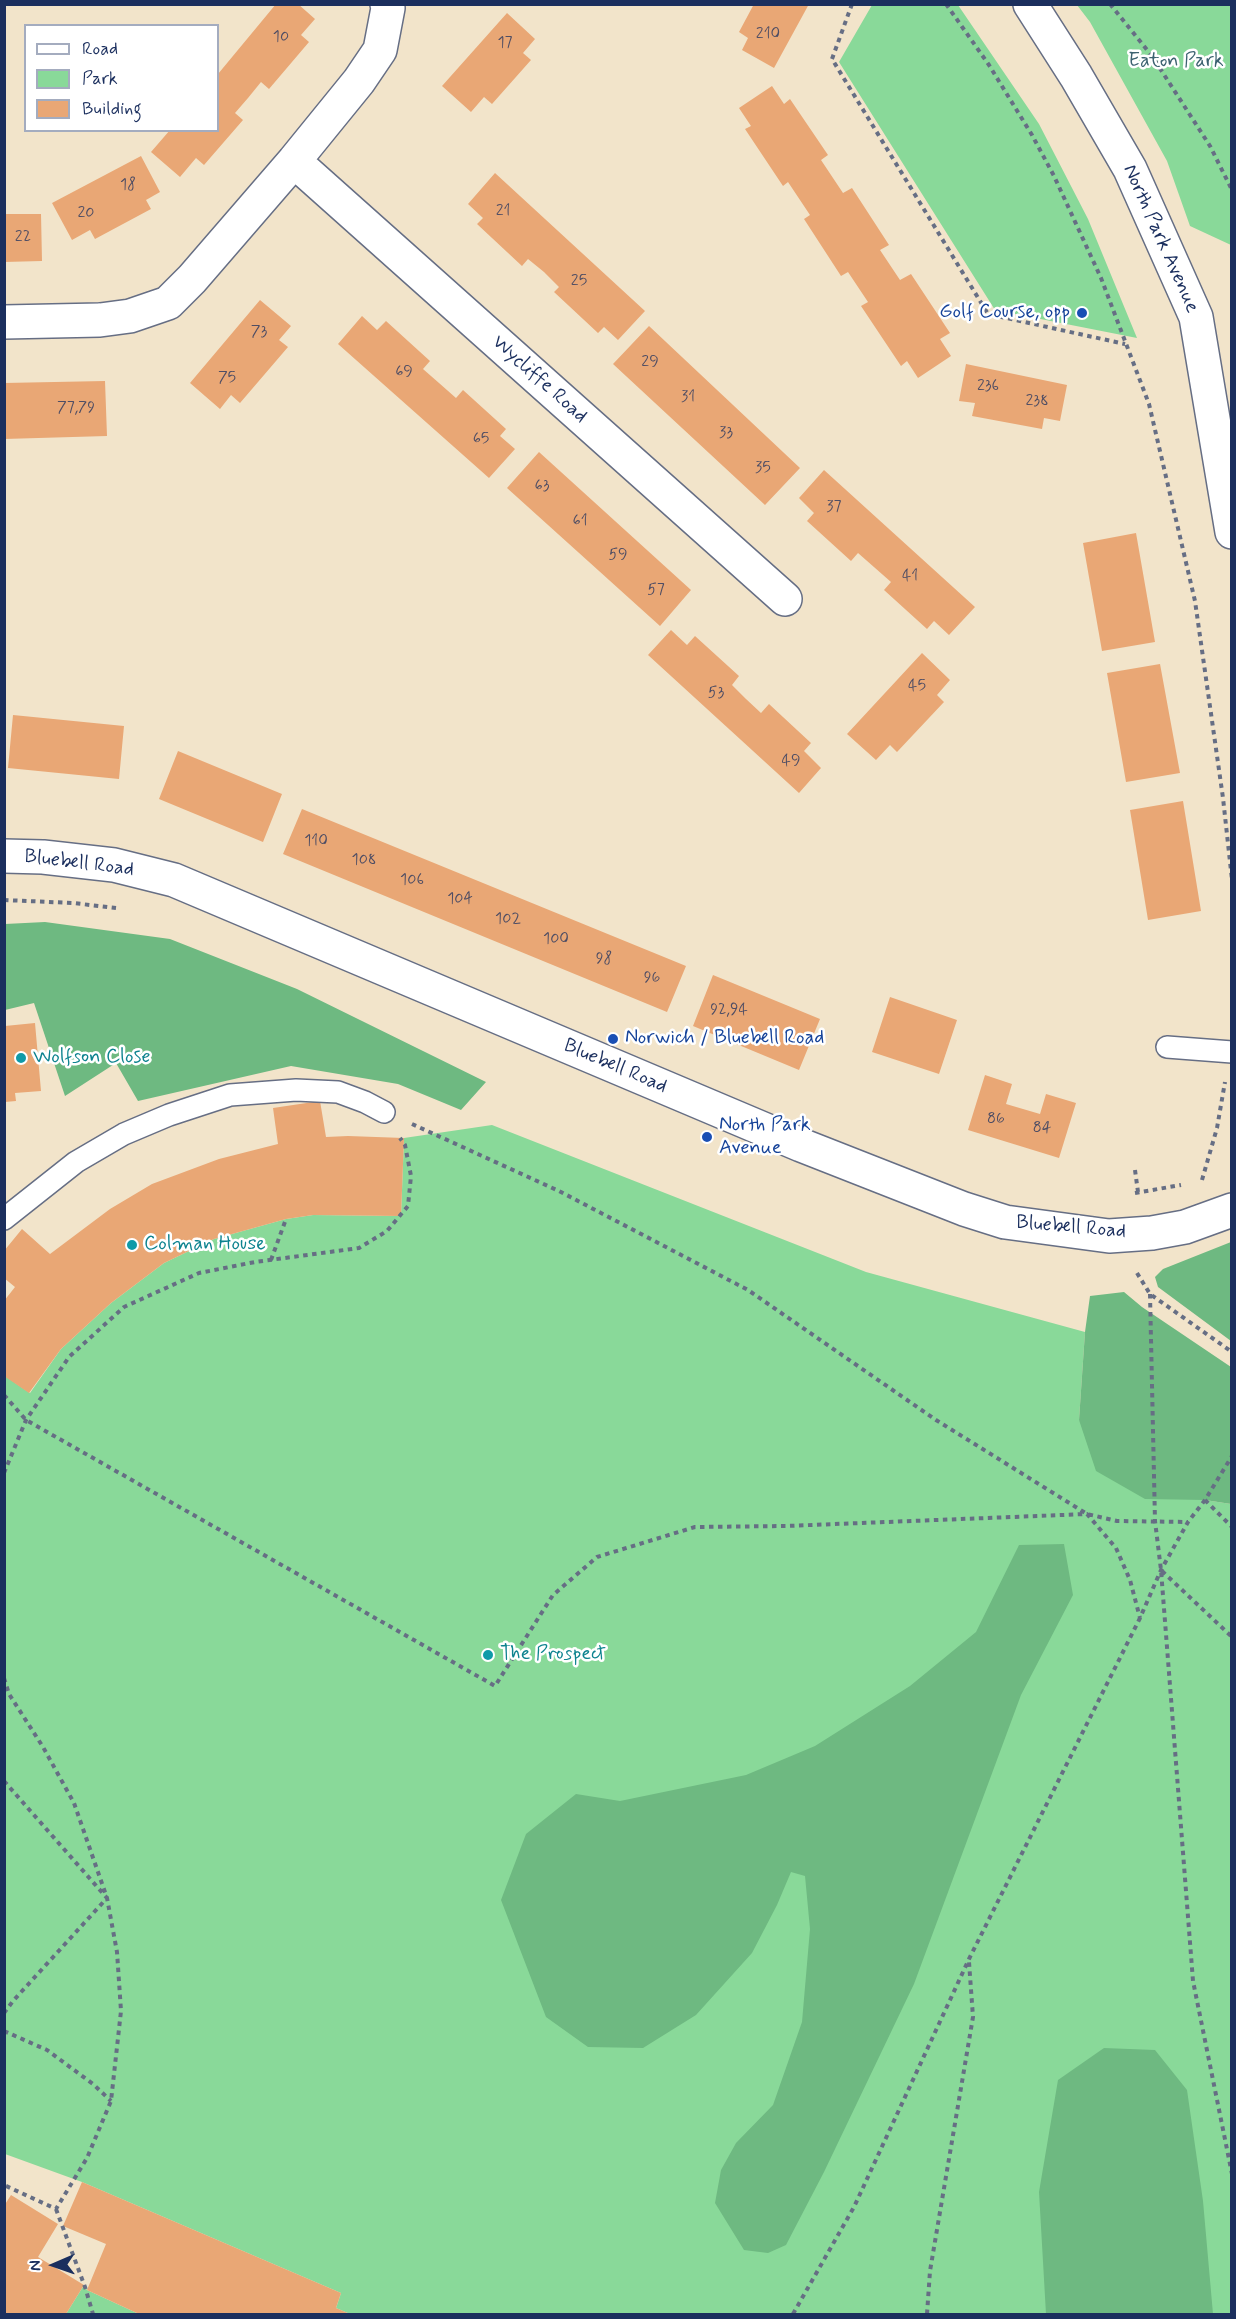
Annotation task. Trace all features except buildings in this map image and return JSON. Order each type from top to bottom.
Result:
[{"type":"street","points":[[4,322],[100,320],[130,316],[168,303],[192,279],[294,161],[359,81],[380,50],[387,4]]},
{"type":"street","name":"North Park Avenue","points":[[1030,4],[1076,76],[1130,169],[1196,317],[1232,532]]},
{"type":"street","name":"Wycliffe Road","points":[[294,161],[785,599]]},
{"type":"street","name":"Bluebell Road","points":[[4,856],[43,857],[114,865],[174,880],[801,1145],[964,1209],[1005,1222],[1109,1236],[1152,1233],[1185,1227],[1232,1210]]},
{"type":"lane","points":[[1167,1047],[1231,1052]]},
{"type":"lane","points":[[4,1219],[76,1162],[124,1134],[169,1115],[230,1095],[296,1090],[338,1092],[384,1112]]},
{"type":"path","points":[[852,4],[832,59],[988,314],[1125,344]]},
{"type":"path","points":[[946,4],[989,64],[1054,176],[1101,278],[1149,404],[1195,601],[1223,798],[1232,880]]},
{"type":"path","points":[[1110,4],[1152,56],[1210,146],[1232,190]]},
{"type":"path","points":[[1127,1194],[1202,1181],[1216,1128],[1231,1052]]},
{"type":"path","points":[[4,1473],[26,1420],[69,1357],[124,1307],[199,1273],[359,1248],[387,1231],[408,1206],[411,1176],[405,1145],[384,1112]]},
{"type":"path","points":[[384,1112],[559,1191],[748,1290],[936,1420],[1087,1514],[1116,1548],[1130,1580],[1140,1618]]},
{"type":"path","points":[[1135,1170],[1137,1192]]},
{"type":"path","points":[[271,1260],[286,1219]]},
{"type":"path","points":[[1134,1266],[1150,1294],[1232,1352]]},
{"type":"path","points":[[1150,1294],[1155,1521],[1161,1570],[1193,1981],[1232,2174]]},
{"type":"path","points":[[4,1395],[26,1420],[495,1686],[553,1595],[597,1557],[695,1527],[786,1526],[1087,1514],[1117,1521],[1188,1522]]},
{"type":"path","points":[[793,2314],[854,2207],[969,1959],[1140,1618],[1161,1570],[1188,1522],[1205,1500],[1232,1456]]},
{"type":"path","points":[[1205,1500],[1232,1527]]},
{"type":"path","points":[[1161,1570],[1232,1637]]},
{"type":"path","points":[[4,1678],[7,1696],[43,1747],[75,1803],[106,1898],[117,1952],[121,2011],[111,2101],[87,2158],[56,2209]]},
{"type":"path","points":[[4,1781],[106,1898]]},
{"type":"path","points":[[4,2013],[106,1898]]},
{"type":"path","points":[[927,2314],[930,2271],[973,2017],[969,1959]]},
{"type":"path","points":[[4,2031],[47,2050],[93,2084],[111,2101]]},
{"type":"path","points":[[4,2185],[56,2209],[93,2314]]},
{"type":"green space","points":[[872,5],[958,5],[1039,124],[1088,219],[1137,338],[995,310],[839,62]]},
{"type":"green space","name":"Eaton Park","points":[[1077,5],[1231,5],[1231,245],[1190,226],[1167,161],[1090,22]]},
{"type":"green space","points":[[45,922],[170,939],[297,989],[486,1082],[461,1110],[398,1084],[291,1066],[138,1101],[116,1063],[65,1096],[34,1003],[5,1010],[5,924]]},
{"type":"green space","points":[[492,1125],[866,1272],[1085,1332],[1079,1420],[1205,1500],[1231,1504],[1231,2314],[350,2314],[336,2308],[341,2293],[82,2182],[5,2154],[5,1376],[30,1393],[61,1349],[111,1303],[164,1263],[214,1239],[286,1219],[313,1215],[401,1216],[404,1138]]},
{"type":"green space","points":[[1231,1242],[1231,1341],[1158,1287],[1155,1277],[1163,1269]]},
{"type":"green space","points":[[1124,1292],[1142,1307],[1231,1367],[1231,1504],[1205,1500],[1145,1499],[1096,1471],[1079,1420],[1090,1296]]},
{"type":"green space","points":[[1064,1544],[1073,1595],[1021,1695],[914,1984],[824,2172],[786,2245],[768,2253],[744,2250],[715,2203],[721,2170],[736,2143],[773,2105],[802,2022],[810,1929],[805,1876],[791,1872],[752,1953],[696,2015],[643,2048],[588,2047],[546,2017],[501,1900],[526,1834],[576,1794],[620,1801],[746,1775],[815,1746],[910,1686],[976,1632],[1019,1545]]},
{"type":"green space","points":[[1104,2048],[1155,2050],[1187,2090],[1203,2201],[1213,2314],[1046,2314],[1039,2192],[1058,2080]]},
{"type":"green space","points":[[84,2285],[87,2290],[139,2314],[66,2314]]},
{"type":"place","name":"Golf Course, opp","points":[[1082,313]]},
{"type":"place","name":"Norwich / Bluebell Road","points":[[613,1039]]},
{"type":"place","name":"Wolfson Close","points":[[21,1058]]},
{"type":"place","name":"North Park Avenue","points":[[707,1137]]},
{"type":"place","name":"Colman House","points":[[132,1245]]},
{"type":"place","name":"The Prospect","points":[[488,1655]]}]
